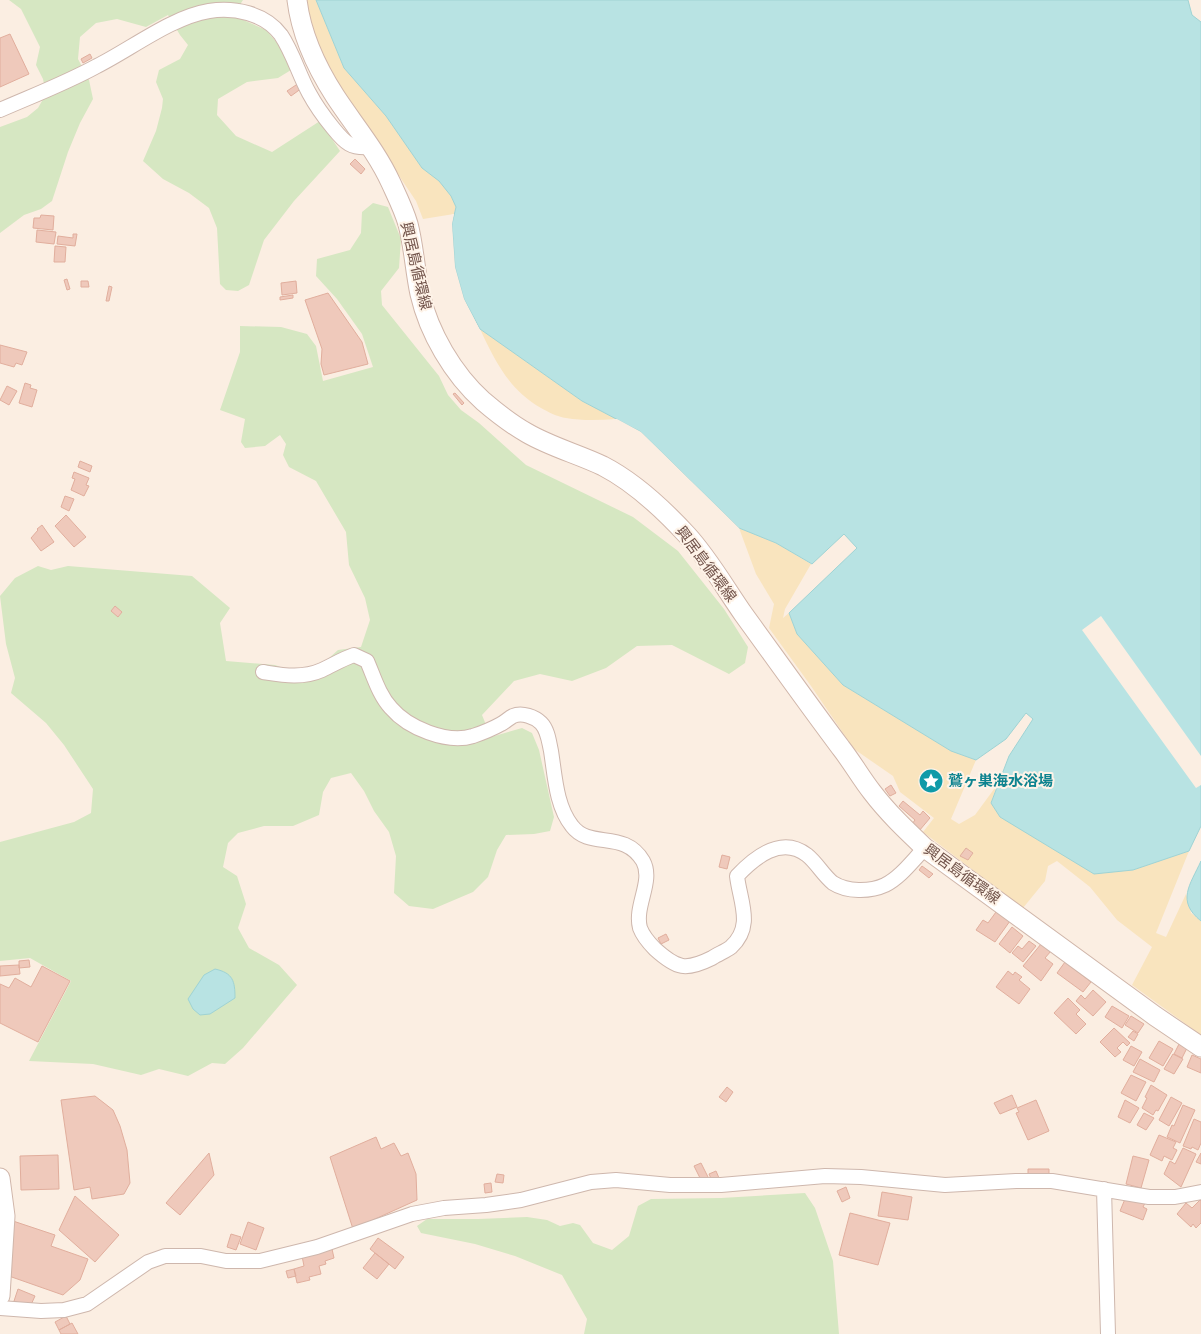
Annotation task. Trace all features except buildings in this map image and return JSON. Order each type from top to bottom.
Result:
[{"type":"main road","name":"興居島循環線","points":[[297,0],[305,33],[322,72],[334,94],[371,147],[391,182],[408,225],[420,296],[442,348],[456,371],[480,398],[503,419],[529,435],[604,467],[638,489],[689,536],[872,792],[893,817],[925,848],[1155,1016],[1201,1047]]},
{"type":"main road","points":[[0,1178],[5,1216],[0,1296]]},
{"type":"street","points":[[0,110],[95,68],[167,26],[188,16],[208,11],[231,9],[252,14],[266,21],[280,35],[319,110],[339,135],[348,144],[359,148],[371,147]]},
{"type":"street","points":[[263,672],[289,676],[308,675],[322,670],[341,659],[354,655],[367,661],[380,694],[391,709],[414,726],[432,734],[454,739],[471,736],[498,725],[515,715],[530,716],[542,723],[548,736],[558,794],[564,816],[581,836],[623,843],[637,853],[644,864],[646,878],[639,913],[640,928],[648,942],[667,960],[682,966],[696,966],[729,948],[739,939],[745,923],[737,876],[750,862],[767,851],[788,847],[805,853],[832,882],[846,889],[857,890],[885,885],[925,848]]},
{"type":"street","points":[[0,1308],[41,1311],[64,1310],[87,1304],[148,1262],[166,1256],[202,1256],[226,1261],[260,1261],[317,1247],[412,1214],[444,1208],[521,1200],[590,1182],[616,1180],[670,1185],[721,1185],[825,1176],[861,1177],[945,1185],[1052,1181],[1149,1197],[1175,1197],[1201,1192]]},
{"type":"street","points":[[1104,1189],[1108,1334]]},
{"type":"green space","points":[[9,0],[243,0],[241,3],[241,19],[266,30],[279,45],[291,70],[278,78],[247,82],[218,99],[217,115],[236,136],[272,152],[320,121],[340,151],[294,201],[264,240],[249,285],[238,291],[226,290],[220,284],[217,228],[209,208],[189,193],[163,179],[143,161],[156,131],[162,108],[163,99],[156,82],[159,70],[180,59],[188,45],[168,15],[146,27],[117,19],[96,23],[80,37],[78,59],[89,80],[93,99],[80,123],[68,152],[52,201],[41,209],[24,215],[0,233],[0,127],[27,117],[38,108],[46,94],[43,79],[36,65],[40,47],[21,9]]},
{"type":"green space","points":[[373,203],[388,207],[401,239],[399,268],[381,291],[382,305],[439,376],[448,395],[461,410],[479,423],[526,465],[633,517],[678,551],[724,609],[748,647],[745,663],[729,674],[672,645],[637,646],[606,668],[572,681],[540,674],[514,681],[482,715],[491,737],[522,728],[532,733],[539,750],[554,817],[550,831],[534,834],[506,835],[497,850],[488,877],[473,892],[433,909],[409,906],[394,893],[396,856],[389,832],[351,773],[331,778],[323,792],[319,815],[293,826],[264,826],[238,833],[228,843],[223,867],[237,876],[246,904],[238,928],[249,948],[279,965],[297,985],[243,1048],[225,1064],[212,1063],[188,1076],[159,1069],[141,1075],[93,1064],[29,1061],[71,981],[30,958],[0,961],[0,842],[74,822],[91,813],[93,789],[64,745],[46,723],[11,693],[15,678],[6,644],[0,596],[15,578],[38,566],[51,570],[68,566],[192,576],[230,608],[220,623],[226,661],[275,665],[286,669],[309,669],[328,659],[338,650],[361,647],[370,620],[365,598],[349,565],[346,532],[316,481],[289,467],[283,455],[286,444],[280,435],[265,446],[245,448],[241,442],[245,419],[220,410],[240,352],[240,326],[281,327],[307,334],[316,346],[323,381],[373,367],[362,334],[337,299],[316,276],[317,259],[350,250],[361,233],[362,212]]},
{"type":"green space","points":[[805,1193],[815,1208],[833,1261],[839,1334],[584,1334],[587,1319],[562,1275],[515,1256],[475,1244],[421,1233],[417,1226],[427,1219],[527,1217],[547,1220],[560,1226],[573,1223],[580,1225],[593,1243],[612,1250],[629,1236],[638,1206],[651,1199],[721,1198]]},
{"type":"sand","points":[[305,0],[316,0],[344,68],[386,116],[422,168],[439,181],[451,196],[456,207],[454,214],[423,219],[416,201],[341,90],[327,64],[314,33]]},
{"type":"sand","points":[[480,329],[582,401],[617,419],[572,419],[556,415],[530,401],[520,393],[504,374]]},
{"type":"sand","name":"鷲ヶ巣海水浴場","points":[[739,528],[776,543],[811,564],[785,609],[783,618],[789,613],[797,634],[843,685],[951,751],[976,760],[951,819],[959,824],[975,815],[997,785],[991,803],[1133,870],[1189,851],[1156,933],[1166,937],[1186,894],[1191,913],[1201,921],[1201,1035],[1132,985],[1152,947],[1117,920],[1090,887],[1057,861],[1048,866],[1045,881],[1023,908],[923,832],[934,818],[900,792],[893,776],[854,749],[769,628],[774,604],[756,574]]},
{"type":"water","points":[[316,0],[1188,0],[1192,15],[1201,22],[1201,826],[1189,851],[1133,870],[1094,874],[1000,817],[991,803],[1009,756],[1033,719],[1026,713],[1006,739],[976,760],[951,751],[843,685],[797,634],[789,613],[857,548],[844,534],[812,564],[776,543],[739,528],[641,432],[582,401],[480,329],[464,299],[455,267],[452,224],[456,207],[451,196],[439,181],[422,168],[386,116],[344,68]]},
{"type":"water","points":[[1201,861],[1201,921],[1193,914],[1187,900],[1190,885]]},
{"type":"water","points":[[215,969],[226,973],[232,979],[235,998],[210,1014],[200,1015],[193,1009],[188,999],[204,975]]},
{"type":"pier","points":[[452,214],[454,214],[452,224],[455,267],[464,299],[482,334],[478,331],[462,300],[453,268],[450,224]]},
{"type":"pier","points":[[612,419],[617,419],[641,432],[740,531],[639,434]]},
{"type":"pier","points":[[1101,616],[1201,756],[1201,785],[1196,788],[1082,630]]},
{"type":"place","name":"鷲ヶ巣海水浴場","points":[[931,781]]}]
